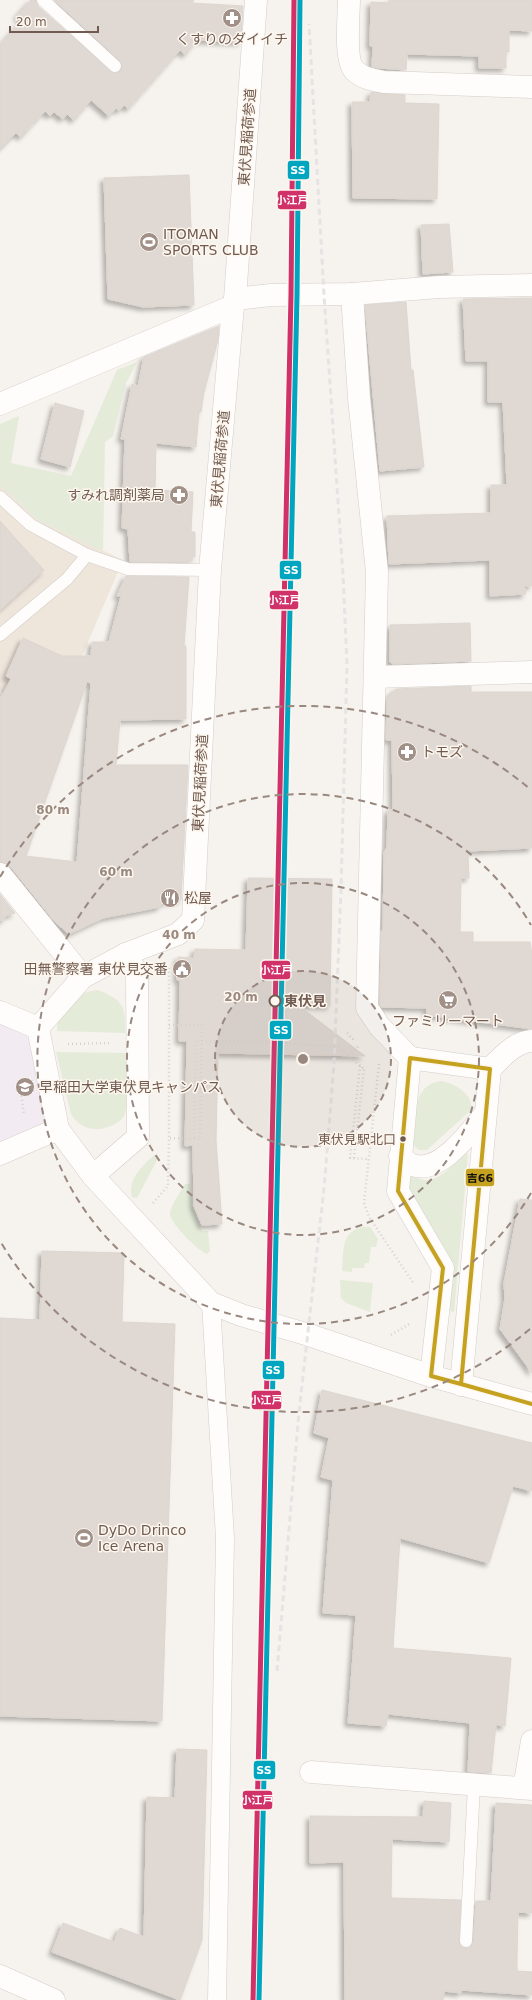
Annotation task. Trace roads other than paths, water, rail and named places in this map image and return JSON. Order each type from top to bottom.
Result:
[{"type":"street","name":"東伏見稲荷参道","points":[[126,954],[178,934],[193,920],[210,570],[234,302],[256,0]]},
{"type":"street","points":[[349,0],[349,60],[354,71],[369,79],[384,82],[532,87]]},
{"type":"street","points":[[0,404],[234,302],[272,295],[352,294],[439,287],[532,286]]},
{"type":"street","points":[[352,294],[359,398],[377,572],[367,1008],[380,1027],[410,1058],[490,1069]]},
{"type":"street","points":[[375,677],[532,672]]},
{"type":"street","points":[[0,874],[84,977]]},
{"type":"street","points":[[38,1028],[84,977],[126,954],[137,973],[138,1137],[93,1176]]},
{"type":"street","points":[[0,1012],[38,1028]]},
{"type":"street","points":[[38,1028],[58,1129],[93,1176],[211,1304],[431,1376],[532,1404]]},
{"type":"street","points":[[461,1385],[490,1069],[515,1046],[523,1042],[532,1041]]},
{"type":"street","points":[[410,1058],[398,1190],[443,1268],[431,1376]]},
{"type":"street","points":[[400,1156],[412,1165],[422,1167],[432,1166],[443,1159],[485,1114]]},
{"type":"street","points":[[0,1154],[58,1129]]},
{"type":"street","points":[[211,1304],[225,1538],[217,2000]]},
{"type":"street","points":[[311,1772],[528,1788],[532,1741]]},
{"type":"street","points":[[0,1976],[54,2000]]},
{"type":"lane","points":[[43,0],[115,66]]},
{"type":"lane","points":[[0,497],[31,525],[87,555],[128,569],[210,570]]},
{"type":"lane","points":[[0,635],[67,579],[87,555]]},
{"type":"lane","points":[[466,1941],[474,1785]]},
{"type":"railway","points":[[277,1671],[299,1412],[324,1189],[334,1064],[341,889],[347,665],[343,575],[324,295],[309,24]]},
{"type":"place","name":"くすりのダイイチ","points":[[232,18]]},
{"type":"place","name":"ITOMAN SPORTS CLUB","points":[[149,242]]},
{"type":"place","name":"すみれ調剤薬局","points":[[179,495]]},
{"type":"place","name":"トモズ","points":[[407,752]]},
{"type":"place","name":"松屋","points":[[170,898]]},
{"type":"place","name":"田無警察署 東伏見交番","points":[[182,969]]},
{"type":"place","name":"ファミリーマート","points":[[448,1000]]},
{"type":"place","name":"東伏見","points":[[275,1001]]},
{"type":"place","name":"早稲田大学東伏見キャンパス","points":[[25,1087]]},
{"type":"place","name":"東伏見駅北口","points":[[403,1139]]},
{"type":"place","name":"DyDo Drinco Ice Arena","points":[[84,1538]]}]
